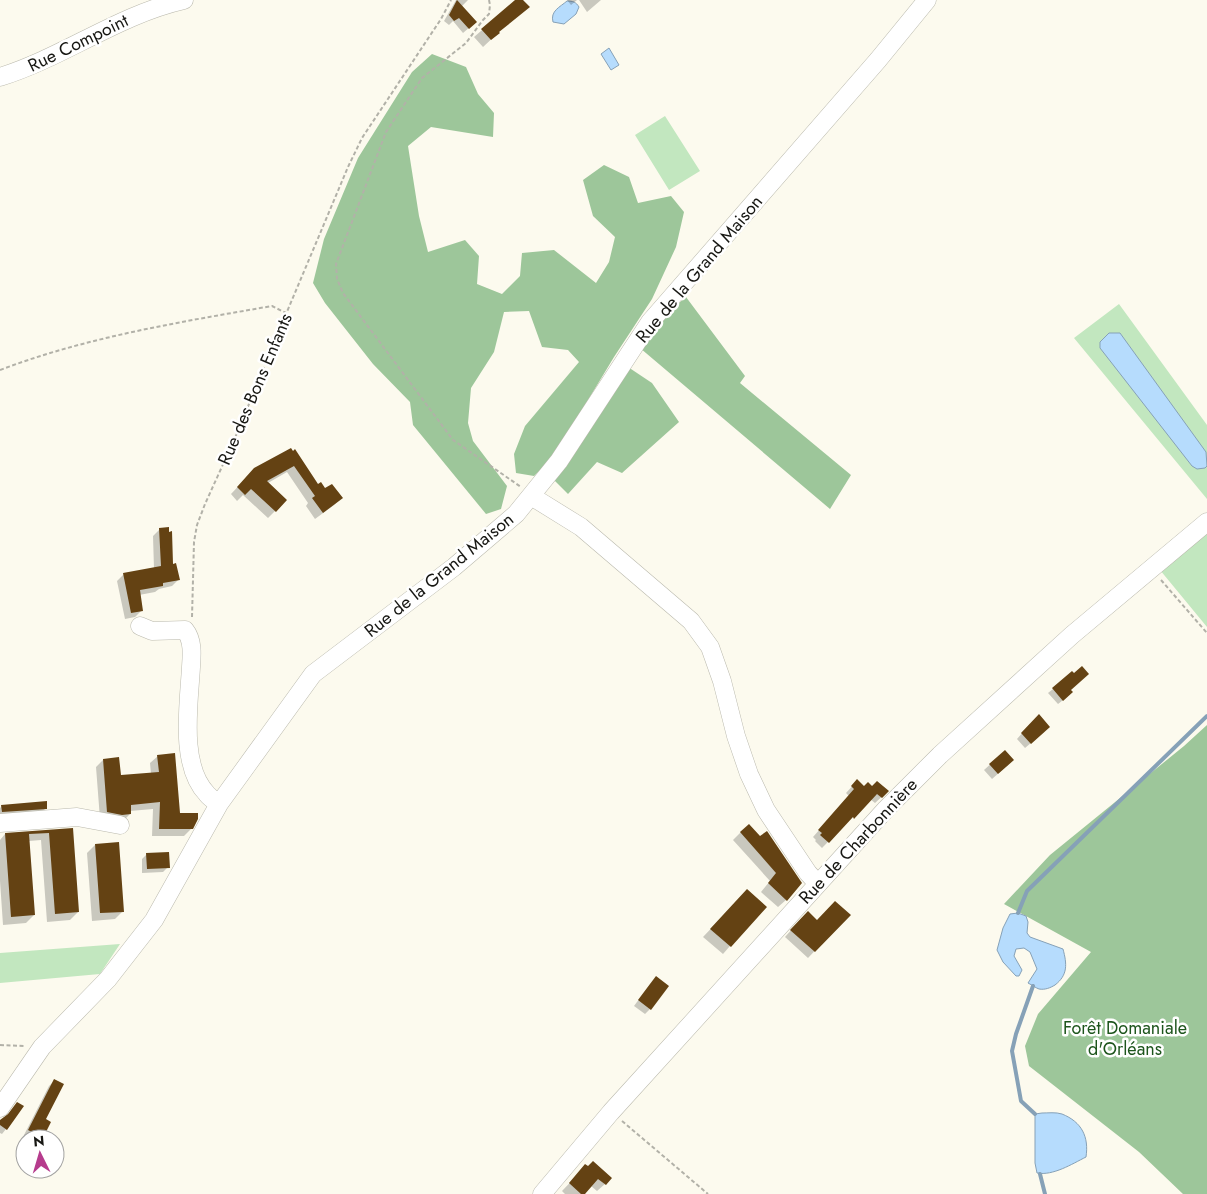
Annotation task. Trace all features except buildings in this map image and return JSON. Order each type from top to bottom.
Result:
[{"type":"street","name":"Rue Compoint","points":[[0,78],[43,61],[134,16],[157,7],[184,0]]},
{"type":"street","name":"Rue de la Grand Maison","points":[[0,1108],[42,1047],[108,979],[154,920],[219,804],[313,674],[454,567],[516,514],[527,492],[559,461],[650,322],[878,60],[927,0]]},
{"type":"street","points":[[527,492],[582,527],[691,621],[710,647],[749,774],[766,810],[808,873],[818,884]]},
{"type":"street","name":"Rue de Charbonnière","points":[[542,1194],[611,1112],[886,809],[940,755],[1072,635],[1207,522]]},
{"type":"street","points":[[140,626],[152,631],[185,630],[190,635],[192,659],[188,729],[189,752],[191,763],[206,794],[219,804]]},
{"type":"street","points":[[0,823],[78,817],[120,824]]},
{"type":"path","name":"Rue des Bons Enfants","points":[[190,635],[194,542],[197,525],[362,138],[441,19],[451,0]]},
{"type":"path","points":[[489,0],[489,14],[466,43],[422,78],[386,132],[336,264],[337,279],[343,293],[453,440],[527,492]]},
{"type":"path","points":[[0,370],[82,344],[172,325],[272,306],[286,313]]},
{"type":"path","points":[[1151,569],[1207,634]]},
{"type":"path","points":[[0,1045],[42,1047]]},
{"type":"path","points":[[611,1112],[708,1194]]},
{"type":"green space","points":[[432,54],[466,67],[478,94],[494,113],[493,137],[431,127],[408,146],[419,216],[428,252],[465,240],[479,256],[477,284],[502,294],[520,276],[522,253],[554,250],[596,283],[609,262],[615,237],[593,216],[583,180],[604,165],[629,177],[638,203],[671,196],[684,212],[676,247],[652,299],[614,357],[553,458],[534,476],[516,473],[514,454],[525,426],[579,362],[568,350],[542,347],[529,311],[504,312],[494,352],[471,388],[468,423],[473,441],[507,486],[501,509],[486,514],[413,425],[410,402],[373,364],[325,303],[313,283],[324,239],[358,158],[412,72]]},
{"type":"green space","points":[[665,116],[700,171],[669,190],[635,135]]},
{"type":"green space","points":[[686,297],[745,376],[740,383],[851,475],[830,509],[640,348],[660,319]]},
{"type":"green space","points":[[1119,304],[1207,425],[1207,499],[1074,338]]},
{"type":"green space","points":[[628,367],[652,383],[679,422],[622,473],[597,462],[568,494],[552,478]]},
{"type":"green space","points":[[1207,531],[1207,627],[1160,570]]},
{"type":"green space","name":"Forêt Domaniale d'Orléans","points":[[1207,725],[1207,1194],[1183,1194],[1139,1152],[1029,1066],[1025,1046],[1038,1014],[1091,952],[1004,904],[1050,855],[1184,746]]},
{"type":"green space","points":[[120,944],[100,974],[0,983],[0,953]]},
{"type":"water","points":[[567,1],[578,5],[576,14],[564,24],[553,22],[554,12]]},
{"type":"water","points":[[609,48],[619,65],[611,70],[601,54]]},
{"type":"water","points":[[1109,333],[1120,333],[1206,452],[1207,466],[1205,468],[1197,469],[1192,466],[1100,348],[1100,342]]},
{"type":"water","points":[[1018,913],[1026,916],[1028,922],[1027,933],[1030,937],[1063,949],[1066,964],[1064,973],[1059,981],[1051,987],[1039,989],[1028,983],[1037,969],[1030,952],[1024,948],[1016,949],[1014,956],[1022,970],[1019,976],[1016,976],[1003,962],[997,950],[1003,928],[1010,914]]},
{"type":"water","points":[[1060,1113],[1075,1121],[1085,1137],[1086,1157],[1056,1171],[1037,1173],[1035,1163],[1035,1114]]},
{"type":"waterway","points":[[1018,913],[1027,891],[1207,716]]},
{"type":"waterway","points":[[1033,986],[1012,1051],[1021,1101],[1035,1114]]},
{"type":"waterway","points":[[1040,1174],[1045,1194]]}]
